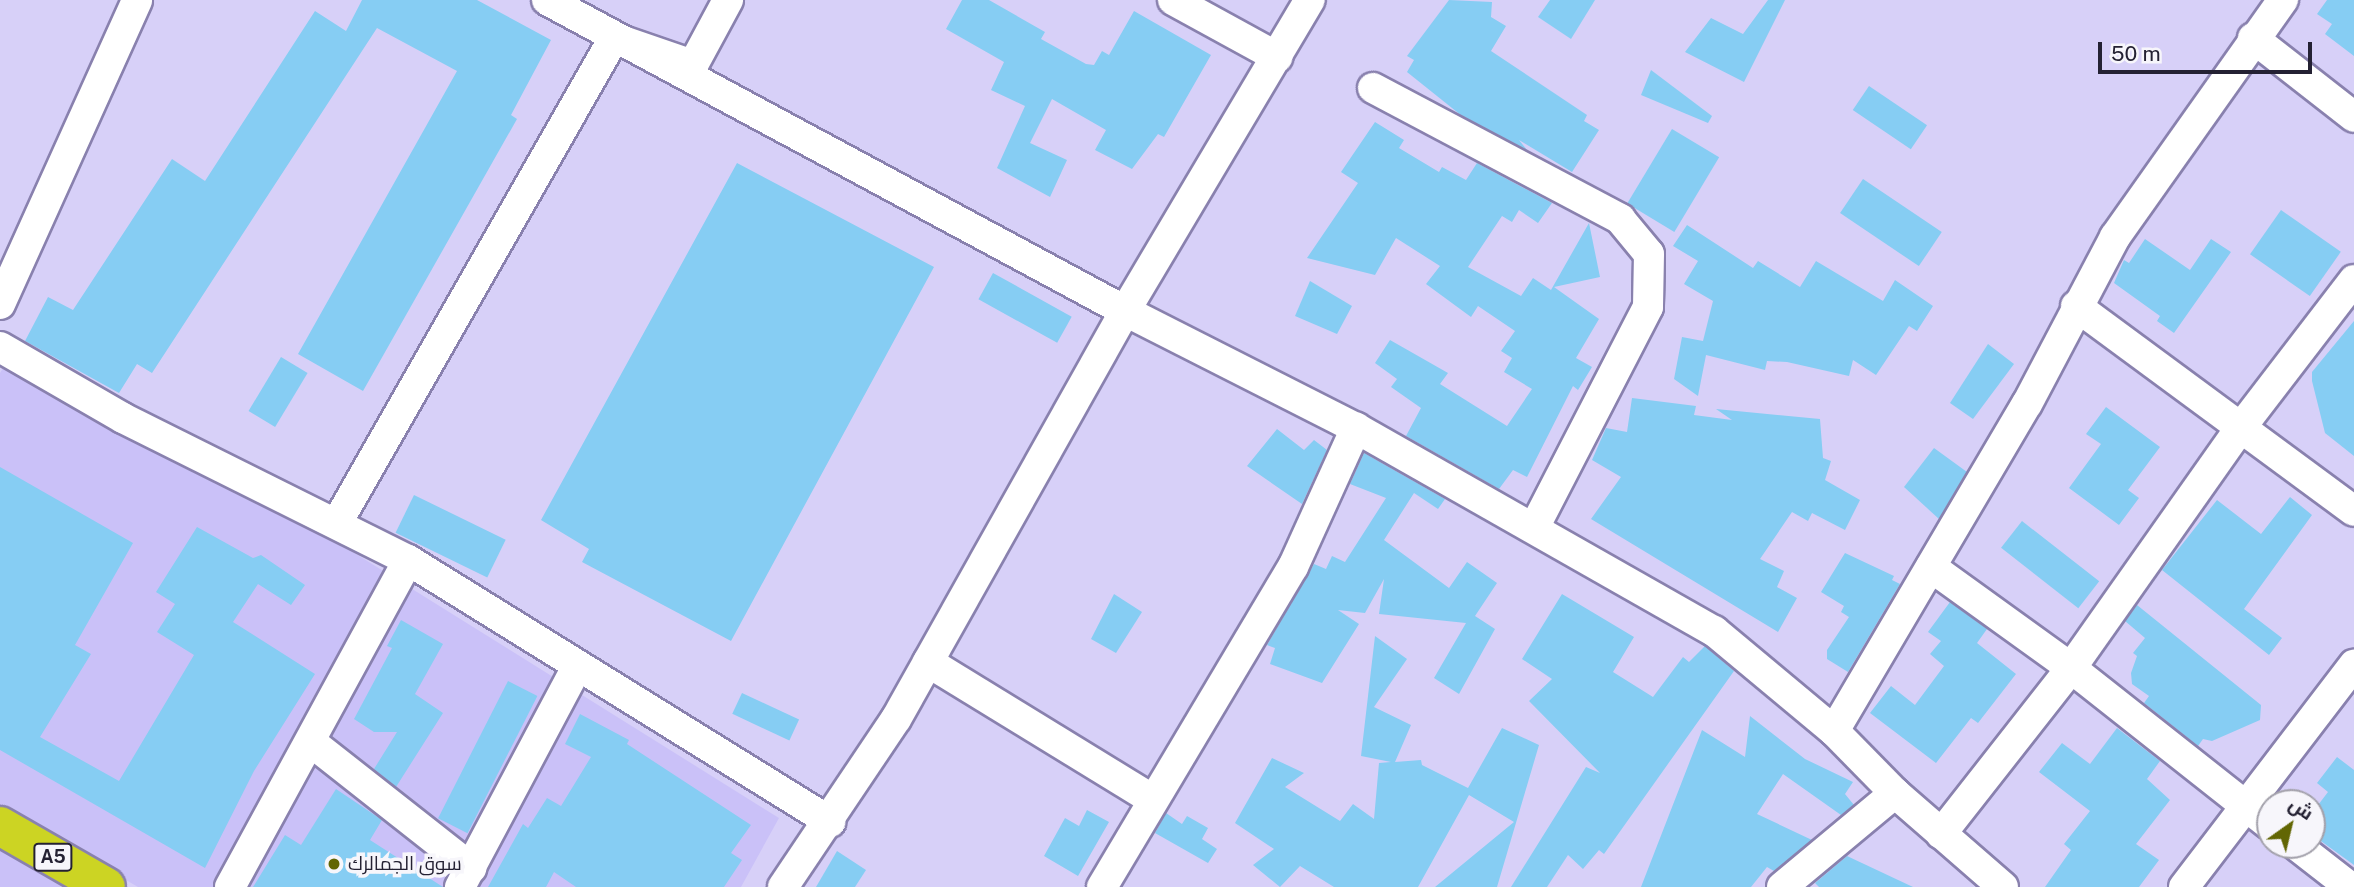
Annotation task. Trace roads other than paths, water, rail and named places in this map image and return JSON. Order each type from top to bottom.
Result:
[{"type":"highway","name":"A5","points":[[0,826],[106,887]]},
{"type":"street","points":[[0,304],[137,0]]},
{"type":"street","points":[[547,0],[1125,311],[1356,428],[1535,526],[1714,631],[1834,731],[1895,793],[2003,887]]},
{"type":"street","points":[[614,38],[693,65],[728,0]]},
{"type":"street","points":[[1172,0],[1277,57]]},
{"type":"street","points":[[783,887],[830,822],[928,662],[1125,311],[1310,0]]},
{"type":"street","points":[[1834,731],[2027,404],[2076,306],[2115,237],[2253,38],[2283,0]]},
{"type":"street","points":[[338,521],[614,38]]},
{"type":"street","points":[[2253,38],[2354,117]]},
{"type":"street","points":[[1373,88],[1620,219],[1649,254],[1648,307],[1535,526]]},
{"type":"street","points":[[1941,834],[2071,668],[2242,426],[2354,280]]},
{"type":"street","points":[[2076,306],[2354,511]]},
{"type":"street","points":[[0,347],[134,424],[338,521],[408,560],[830,822]]},
{"type":"street","points":[[1102,887],[1293,567],[1356,428]]},
{"type":"street","points":[[230,887],[311,743],[408,560]]},
{"type":"street","points":[[1931,567],[2071,668],[2256,814]]},
{"type":"street","points":[[928,662],[1153,800]]},
{"type":"street","points":[[311,743],[466,877],[578,665]]},
{"type":"street","points":[[2184,887],[2354,666]]},
{"type":"street","points":[[1782,887],[1895,793]]},
{"type":"street","points":[[2313,859],[2350,887]]},
{"type":"place","name":"سوق الجمالرك","points":[[334,864]]}]
